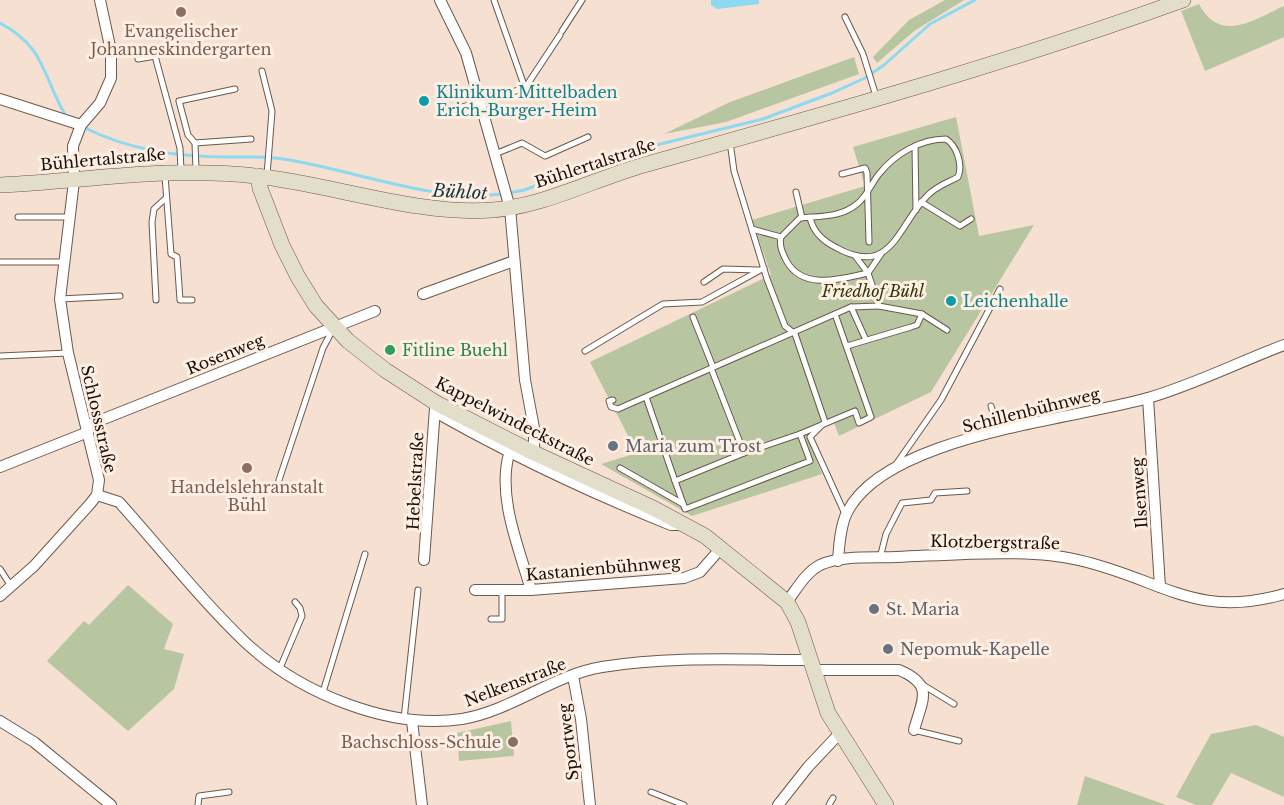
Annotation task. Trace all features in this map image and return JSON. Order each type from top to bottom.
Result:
[{"type":"street","points":[[0,99],[81,125],[100,103],[111,78],[111,51],[100,0]]},
{"type":"street","points":[[440,0],[466,53],[508,204],[525,380],[534,428],[534,453]]},
{"type":"street","name":"Bühlertalstraße","points":[[0,185],[74,181],[189,167],[265,173],[444,209],[508,204],[730,142],[1182,0]]},
{"type":"street","name":"Schlossstraße","points":[[0,596],[12,587],[96,495],[99,473],[68,353],[60,299],[74,181],[75,139],[81,125]]},
{"type":"street","name":"Kappelwindeckstraße","points":[[265,173],[263,198],[298,278],[334,327],[348,341],[435,407],[509,454],[671,525],[683,524]]},
{"type":"street","points":[[423,294],[514,261]]},
{"type":"street","name":"Rosenweg","points":[[0,467],[375,311]]},
{"type":"street","name":"Schillenbühnweg","points":[[838,561],[839,538],[846,516],[864,492],[896,465],[999,431],[1148,398],[1284,345]]},
{"type":"street","name":"Ilsenweg","points":[[1148,398],[1160,587]]},
{"type":"street","name":"Kappelwindeckstraße","points":[[435,407],[683,524],[721,548],[787,602],[794,612],[828,713],[839,734],[886,805]]},
{"type":"street","name":"Hebelstraße","points":[[424,560],[435,407]]},
{"type":"street","points":[[509,454],[506,473],[507,498],[531,590]]},
{"type":"street","name":"Nelkenstraße","points":[[96,495],[119,502],[247,644],[293,678],[371,712],[408,720],[439,721],[486,713],[573,676],[600,668],[659,661],[811,665]]},
{"type":"street","name":"Kastanienbühnweg","points":[[475,590],[531,590],[684,578],[700,572],[721,548]]},
{"type":"street","name":"Klotzbergstraße","points":[[787,602],[812,571],[821,565],[838,561],[951,554],[1039,555],[1077,559],[1197,600],[1222,603],[1248,602],[1284,594]]},
{"type":"street","points":[[811,665],[899,670],[922,684],[924,693],[914,730]]},
{"type":"street","name":"Sportweg","points":[[573,676],[581,719],[590,805]]},
{"type":"street","points":[[408,720],[422,805]]},
{"type":"street","points":[[0,721],[34,742],[111,805]]},
{"type":"street","points":[[780,804],[808,767],[839,734]]},
{"type":"lane","points":[[494,0],[525,88]]},
{"type":"lane","points":[[459,108],[525,88],[582,0]]},
{"type":"lane","points":[[845,17],[862,51],[876,96]]},
{"type":"lane","points":[[138,60],[155,56],[180,148],[189,167]]},
{"type":"lane","points":[[262,71],[272,111],[270,150],[265,173]]},
{"type":"lane","points":[[196,146],[188,135],[179,101],[235,89]]},
{"type":"lane","points":[[495,154],[522,143],[544,156],[588,137]]},
{"type":"lane","points":[[196,146],[251,139]]},
{"type":"lane","points":[[946,139],[952,143],[960,164],[958,177],[940,184],[921,202],[902,234],[882,252],[868,273],[834,280],[803,278],[788,265],[782,254],[781,237],[802,218],[816,219],[856,205],[891,161],[915,146],[946,139]]},
{"type":"lane","points":[[730,142],[734,171],[762,269],[785,326],[794,332],[824,419]]},
{"type":"lane","points":[[189,167],[196,146]]},
{"type":"lane","points":[[915,146],[916,210]]},
{"type":"lane","points":[[842,174],[865,168],[870,189],[870,242]]},
{"type":"lane","points":[[165,171],[171,254],[177,257],[180,300],[192,300]]},
{"type":"lane","points":[[796,192],[802,218]]},
{"type":"lane","points":[[156,300],[152,222],[154,209],[166,198]]},
{"type":"lane","points":[[921,202],[960,226],[971,219]]},
{"type":"lane","points":[[18,217],[69,217]]},
{"type":"lane","points":[[810,218],[820,237],[855,257],[868,273],[879,306]]},
{"type":"lane","points":[[752,229],[781,237]]},
{"type":"lane","points":[[855,257],[882,252]]},
{"type":"lane","points":[[0,262],[63,262]]},
{"type":"lane","points":[[704,282],[723,269],[762,269]]},
{"type":"lane","points":[[585,351],[663,304],[702,302],[762,269]]},
{"type":"lane","points":[[896,465],[941,400],[1000,289]]},
{"type":"lane","points":[[60,299],[120,296]]},
{"type":"lane","points":[[612,400],[609,401],[611,407],[618,409],[852,307],[879,306],[922,314],[947,330]]},
{"type":"lane","points":[[852,307],[866,340]]},
{"type":"lane","points":[[675,481],[744,453],[800,434],[824,419],[855,411],[859,423],[871,417],[835,314]]},
{"type":"lane","points":[[847,346],[917,325],[922,314]]},
{"type":"lane","points":[[693,317],[744,453]]},
{"type":"lane","points":[[279,480],[323,348],[334,327]]},
{"type":"lane","name":"Schlossstraße","points":[[0,356],[68,353]]},
{"type":"lane","points":[[646,397],[663,455],[685,509],[810,461],[800,434]]},
{"type":"lane","points":[[991,406],[999,431]]},
{"type":"lane","points":[[824,419],[810,437],[846,516]]},
{"type":"lane","points":[[620,468],[683,504]]},
{"type":"lane","points":[[880,558],[886,534],[902,503],[931,500],[935,493],[967,491]]},
{"type":"lane","points":[[323,692],[365,554]]},
{"type":"lane","points":[[0,569],[12,587]]},
{"type":"lane","points":[[491,619],[502,619],[502,590]]},
{"type":"lane","points":[[408,720],[418,591]]},
{"type":"lane","points":[[280,668],[302,616],[295,602]]},
{"type":"lane","points":[[922,684],[954,704]]},
{"type":"lane","points":[[914,730],[959,741]]},
{"type":"lane","points":[[198,805],[199,796],[229,792]]},
{"type":"lane","points":[[651,792],[684,805]]},
{"type":"lane","points":[[829,805],[833,798]]},
{"type":"green space","points":[[945,0],[964,0],[914,31],[877,63],[873,57],[909,20]]},
{"type":"green space","points":[[1199,4],[1207,16],[1227,26],[1249,22],[1284,6],[1284,37],[1205,71],[1181,11]]},
{"type":"green space","points":[[854,57],[859,74],[726,122],[664,134],[730,102]]},
{"type":"green space","name":"Friedhof Bühl","points":[[956,117],[979,236],[1034,225],[931,392],[839,436],[834,423],[807,435],[822,474],[692,516],[601,464],[637,453],[590,362],[771,275],[752,220],[865,186],[853,147]]},
{"type":"green space","points":[[128,585],[173,624],[164,649],[184,654],[174,689],[128,731],[47,661],[84,621],[89,625]]},
{"type":"green space","points":[[511,721],[514,756],[459,761],[457,733]]},
{"type":"green space","points":[[1256,725],[1284,737],[1284,797],[1231,773],[1212,805],[1196,805],[1176,797],[1211,734]]},
{"type":"green space","points":[[1085,776],[1166,805],[1077,805]]},
{"type":"water","points":[[711,0],[759,0],[759,4],[717,9],[711,5]]},
{"type":"waterway","name":"Bühlot","points":[[509,193],[524,190],[644,148],[763,119],[832,93],[865,78],[884,65],[930,24],[975,0]]},
{"type":"waterway","name":"Bühlot","points":[[0,23],[27,43],[35,53],[67,118]]},
{"type":"waterway","name":"Bühlot","points":[[83,127],[136,147],[172,154],[276,158],[419,189],[474,195],[502,194]]},
{"type":"place","name":"Evangelischer Johanneskindergarten","points":[[181,12]]},
{"type":"place","name":"Klinikum Mittelbaden Erich-Burger-Heim","points":[[424,101]]},
{"type":"place","name":"Leichenhalle","points":[[951,301]]},
{"type":"place","name":"Fitline Buehl","points":[[390,350]]},
{"type":"place","name":"Maria zum Trost","points":[[613,446]]},
{"type":"place","name":"Handelslehranstalt Bühl","points":[[247,468]]},
{"type":"place","name":"St. Maria","points":[[874,609]]},
{"type":"place","name":"Nepomuk-Kapelle","points":[[888,649]]},
{"type":"place","name":"Bachschloss-Schule","points":[[513,742]]}]
